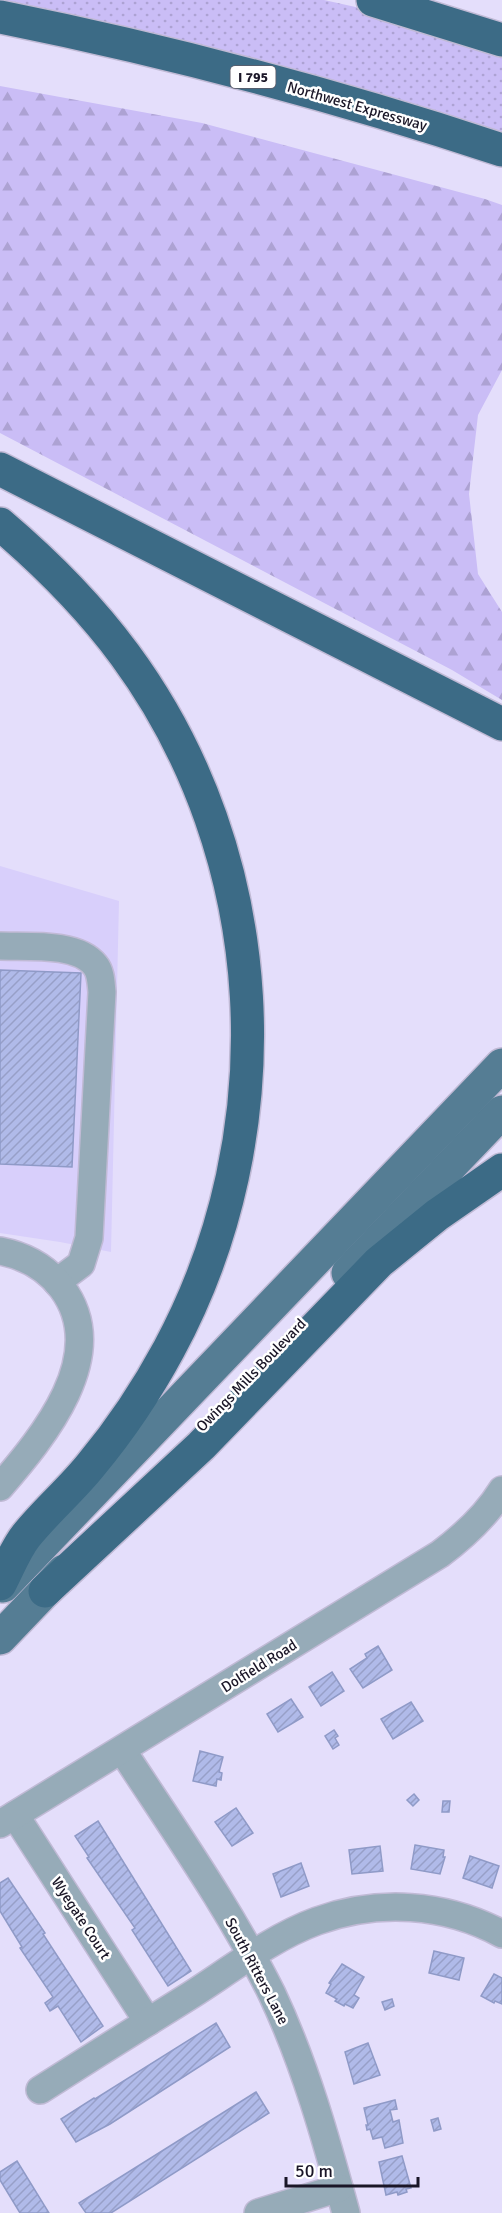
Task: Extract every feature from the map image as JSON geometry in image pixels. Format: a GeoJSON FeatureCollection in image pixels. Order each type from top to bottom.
{"type":"FeatureCollection","features":[{"type":"Feature","properties":{"kind":"highway"},"geometry":{"type":"LineString","coordinates":[[373,0],[502,40]]}},
{"type":"Feature","properties":{"kind":"highway","name":"Northwest Expressway"},"geometry":{"type":"LineString","coordinates":[[0,17],[201,63],[335,99],[502,150]]}},
{"type":"Feature","properties":{"kind":"highway"},"geometry":{"type":"LineString","coordinates":[[0,31],[41,38],[82,34]]}},
{"type":"Feature","properties":{"kind":"highway"},"geometry":{"type":"LineString","coordinates":[[0,469],[502,724]]}},
{"type":"Feature","properties":{"kind":"highway"},"geometry":{"type":"LineString","coordinates":[[0,524],[53,572],[104,627],[147,687],[183,751],[213,826],[235,902],[245,970],[249,1042],[244,1117],[230,1190],[206,1269],[189,1310],[167,1352],[117,1432],[90,1466],[24,1539],[0,1584]]}},
{"type":"Feature","properties":{"kind":"highway"},"geometry":{"type":"LineString","coordinates":[[45,1591],[201,1446],[379,1262],[437,1215],[502,1170]]}},
{"type":"Feature","properties":{"kind":"main road"},"geometry":{"type":"LineString","coordinates":[[0,1589],[502,1065]]}},
{"type":"Feature","properties":{"kind":"main road","name":"Owings Mills Boulevard"},"geometry":{"type":"LineString","coordinates":[[0,1638],[502,1112]]}},
{"type":"Feature","properties":{"kind":"main road"},"geometry":{"type":"LineString","coordinates":[[0,1616],[267,1334],[361,1212]]}},
{"type":"Feature","properties":{"kind":"street"},"geometry":{"type":"LineString","coordinates":[[0,946],[66,949],[83,955],[96,965],[101,978],[89,1238],[81,1264],[57,1282]]}},
{"type":"Feature","properties":{"kind":"street"},"geometry":{"type":"LineString","coordinates":[[0,1251],[27,1259],[44,1268],[57,1282],[72,1305],[80,1342],[74,1377],[66,1396],[44,1430],[0,1487]]}},
{"type":"Feature","properties":{"kind":"street","name":"Dolfield Road"},"geometry":{"type":"LineString","coordinates":[[8,1819],[440,1554],[477,1523],[502,1490]]}},
{"type":"Feature","properties":{"kind":"street","name":"South Ritters Lane"},"geometry":{"type":"LineString","coordinates":[[122,1750],[217,1897],[252,1956],[290,2034],[311,2091],[343,2200]]}},
{"type":"Feature","properties":{"kind":"street","name":"Wyegate Court"},"geometry":{"type":"LineString","coordinates":[[8,1819],[148,2022]]}},
{"type":"Feature","properties":{"kind":"street"},"geometry":{"type":"LineString","coordinates":[[40,2090],[252,1956],[315,1922],[384,1907],[410,1907],[468,1918],[502,1934]]}},
{"type":"Feature","properties":{"kind":"street"},"geometry":{"type":"LineString","coordinates":[[258,2213],[343,2200]]}},
{"type":"Feature","properties":{"kind":"shaded area"},"geometry":{"type":"Polygon","coordinates":[[[0,866],[119,901],[111,1252],[0,1233],[0,866]]]}},
{"type":"Feature","properties":{"kind":"green space"},"geometry":{"type":"Polygon","coordinates":[[[0,0],[324,0],[369,10],[502,54],[502,137],[0,7],[0,0]]]}},
{"type":"Feature","properties":{"kind":"green space"},"geometry":{"type":"Polygon","coordinates":[[[0,86],[202,123],[502,205],[502,370],[478,415],[469,494],[478,574],[502,612],[502,700],[452,670],[0,433],[0,86]]]}},
{"type":"Feature","properties":{"kind":"building"},"geometry":{"type":"Polygon","coordinates":[[[0,970],[81,973],[72,1167],[0,1164],[0,970]]]}},
{"type":"Feature","properties":{"kind":"building"},"geometry":{"type":"Polygon","coordinates":[[[378,1646],[392,1670],[363,1688],[350,1669],[367,1658],[365,1654],[378,1646]]]}},
{"type":"Feature","properties":{"kind":"building"},"geometry":{"type":"Polygon","coordinates":[[[332,1672],[344,1691],[321,1706],[309,1687],[332,1672]]]}},
{"type":"Feature","properties":{"kind":"building"},"geometry":{"type":"Polygon","coordinates":[[[291,1699],[303,1717],[278,1732],[267,1714],[291,1699]]]}},
{"type":"Feature","properties":{"kind":"building"},"geometry":{"type":"Polygon","coordinates":[[[411,1702],[423,1721],[393,1739],[381,1719],[411,1702]]]}},
{"type":"Feature","properties":{"kind":"building"},"geometry":{"type":"Polygon","coordinates":[[[334,1730],[338,1736],[335,1738],[339,1745],[333,1749],[325,1736],[334,1730]]]}},
{"type":"Feature","properties":{"kind":"building"},"geometry":{"type":"Polygon","coordinates":[[[200,1751],[223,1757],[219,1772],[222,1773],[221,1780],[217,1779],[216,1786],[193,1781],[200,1751]]]}},
{"type":"Feature","properties":{"kind":"building"},"geometry":{"type":"Polygon","coordinates":[[[414,1794],[419,1800],[413,1806],[407,1800],[414,1794]]]}},
{"type":"Feature","properties":{"kind":"building"},"geometry":{"type":"Polygon","coordinates":[[[443,1801],[450,1801],[449,1812],[442,1812],[443,1801]]]}},
{"type":"Feature","properties":{"kind":"building"},"geometry":{"type":"Polygon","coordinates":[[[236,1808],[253,1833],[232,1846],[215,1822],[236,1808]]]}},
{"type":"Feature","properties":{"kind":"building"},"geometry":{"type":"Polygon","coordinates":[[[98,1821],[191,1971],[168,1986],[132,1930],[135,1928],[87,1858],[89,1857],[75,1836],[98,1821]]]}},
{"type":"Feature","properties":{"kind":"building"},"geometry":{"type":"Polygon","coordinates":[[[415,1845],[444,1850],[443,1857],[445,1857],[440,1874],[411,1869],[415,1845]]]}},
{"type":"Feature","properties":{"kind":"building"},"geometry":{"type":"Polygon","coordinates":[[[380,1846],[383,1871],[352,1874],[349,1850],[380,1846]]]}},
{"type":"Feature","properties":{"kind":"building"},"geometry":{"type":"Polygon","coordinates":[[[470,1856],[499,1866],[492,1888],[463,1878],[470,1856]]]}},
{"type":"Feature","properties":{"kind":"building"},"geometry":{"type":"Polygon","coordinates":[[[301,1863],[309,1886],[281,1897],[273,1874],[301,1863]]]}},
{"type":"Feature","properties":{"kind":"building"},"geometry":{"type":"Polygon","coordinates":[[[8,1878],[103,2026],[81,2042],[58,2006],[50,2011],[45,2003],[53,1997],[20,1948],[22,1947],[0,1911],[0,1883],[8,1878]]]}},
{"type":"Feature","properties":{"kind":"building"},"geometry":{"type":"Polygon","coordinates":[[[434,1951],[464,1958],[459,1980],[429,1973],[434,1951]]]}},
{"type":"Feature","properties":{"kind":"building"},"geometry":{"type":"Polygon","coordinates":[[[342,1964],[364,1977],[354,1995],[359,1998],[353,2008],[335,2001],[337,1999],[326,1993],[331,1984],[329,1983],[342,1964]]]}},
{"type":"Feature","properties":{"kind":"building"},"geometry":{"type":"Polygon","coordinates":[[[494,1974],[502,1978],[502,2004],[495,2001],[494,2003],[481,1996],[494,1974]]]}},
{"type":"Feature","properties":{"kind":"building"},"geometry":{"type":"Polygon","coordinates":[[[392,1999],[394,2006],[385,2010],[382,2002],[392,1999]]]}},
{"type":"Feature","properties":{"kind":"building"},"geometry":{"type":"Polygon","coordinates":[[[216,2023],[230,2047],[110,2124],[76,2142],[61,2119],[216,2023]]]}},
{"type":"Feature","properties":{"kind":"building"},"geometry":{"type":"Polygon","coordinates":[[[368,2043],[380,2075],[354,2084],[345,2052],[368,2043]]]}},
{"type":"Feature","properties":{"kind":"building"},"geometry":{"type":"Polygon","coordinates":[[[256,2092],[269,2113],[111,2213],[86,2213],[79,2203],[256,2092]]]}},
{"type":"Feature","properties":{"kind":"building"},"geometry":{"type":"Polygon","coordinates":[[[395,2100],[397,2109],[390,2110],[393,2122],[399,2120],[403,2143],[385,2148],[382,2137],[373,2139],[370,2129],[367,2130],[364,2108],[395,2100]]]}},
{"type":"Feature","properties":{"kind":"building"},"geometry":{"type":"Polygon","coordinates":[[[438,2118],[441,2129],[434,2131],[431,2120],[438,2118]]]}},
{"type":"Feature","properties":{"kind":"building"},"geometry":{"type":"Polygon","coordinates":[[[402,2156],[411,2188],[398,2195],[397,2192],[386,2195],[379,2162],[402,2156]]]}},
{"type":"Feature","properties":{"kind":"building"},"geometry":{"type":"Polygon","coordinates":[[[17,2161],[49,2213],[20,2213],[0,2180],[0,2172],[17,2161]]]}}]}
